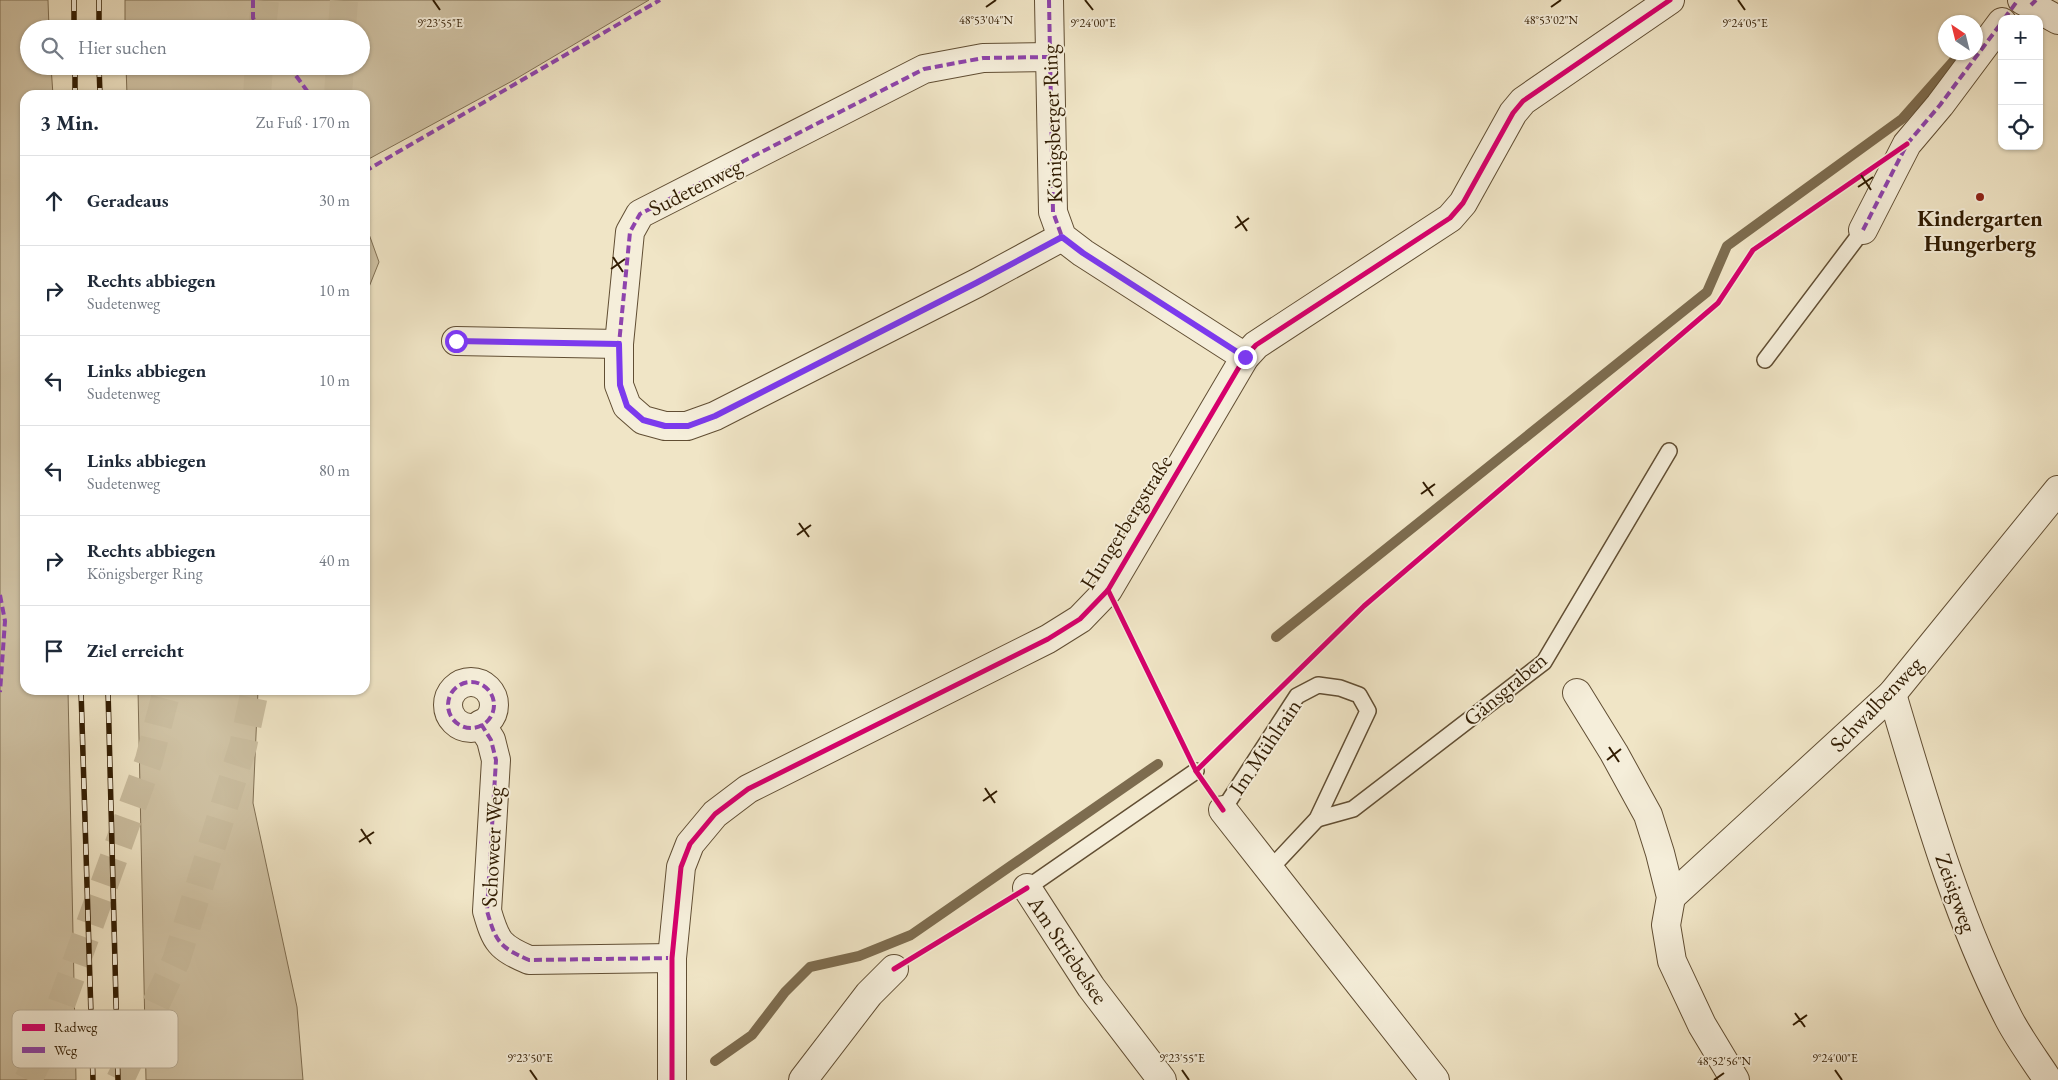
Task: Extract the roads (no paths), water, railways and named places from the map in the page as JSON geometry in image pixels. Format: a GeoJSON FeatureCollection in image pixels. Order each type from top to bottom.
{"type":"FeatureCollection","features":[{"type":"Feature","properties":{"kind":"street","name":"Königsberger Ring"},"geometry":{"type":"LineString","coordinates":[[1049,0],[1053,212],[1062,237],[1083,253],[1245,357]]}},
{"type":"Feature","properties":{"kind":"street","name":"Hungerbergstraße"},"geometry":{"type":"LineString","coordinates":[[672,1080],[672,958],[681,867],[690,844],[715,814],[748,789],[1048,639],[1080,619],[1108,590],[1245,357],[1256,345],[1273,332],[1450,218],[1463,203],[1513,113],[1523,100],[1670,0]]}},
{"type":"Feature","properties":{"kind":"street"},"geometry":{"type":"LineString","coordinates":[[2007,15],[2020,0],[2058,20]]}},
{"type":"Feature","properties":{"kind":"street"},"geometry":{"type":"LineString","coordinates":[[1863,230],[1907,144],[1940,105],[1998,27]]}},
{"type":"Feature","properties":{"kind":"street","name":"Sudetenweg"},"geometry":{"type":"LineString","coordinates":[[1050,58],[983,58],[924,69],[640,214],[630,232],[619,344],[620,385],[627,406],[643,420],[665,426],[688,426],[741,403],[1062,237]]}},
{"type":"Feature","properties":{"kind":"street"},"geometry":{"type":"LineString","coordinates":[[456,341],[619,344]]}},
{"type":"Feature","properties":{"kind":"street","name":"Schwalbenweg"},"geometry":{"type":"LineString","coordinates":[[1671,897],[1892,694],[2058,490]]}},
{"type":"Feature","properties":{"kind":"street"},"geometry":{"type":"LineString","coordinates":[[1577,694],[1614,753],[1648,815],[1671,897],[1666,925],[1672,961],[1702,1025],[1735,1080]]}},
{"type":"Feature","properties":{"kind":"street","name":"Zeisigweg"},"geometry":{"type":"LineString","coordinates":[[1892,694],[1934,833],[1968,927],[2010,1020],[2048,1080]]}},
{"type":"Feature","properties":{"kind":"street","name":"Schoweer Weg"},"geometry":{"type":"LineString","coordinates":[[481,724],[490,740],[496,760],[487,911],[494,935],[509,952],[529,960],[672,958]]}},
{"type":"Feature","properties":{"kind":"street","name":"Im Mühlrain"},"geometry":{"type":"LineString","coordinates":[[1223,810],[1271,868],[1435,1080]]}},
{"type":"Feature","properties":{"kind":"street","name":"Am Striebelsee"},"geometry":{"type":"LineString","coordinates":[[1027,888],[1091,987],[1162,1080]]}},
{"type":"Feature","properties":{"kind":"street"},"geometry":{"type":"LineString","coordinates":[[803,1080],[869,994],[894,969]]}},
{"type":"Feature","properties":{"kind":"lane"},"geometry":{"type":"LineString","coordinates":[[1765,360],[1863,230]]}},
{"type":"Feature","properties":{"kind":"lane","name":"Gänsgraben"},"geometry":{"type":"LineString","coordinates":[[1317,818],[1353,810],[1544,662],[1669,452]]}},
{"type":"Feature","properties":{"kind":"lane","name":"Im Mühlrain"},"geometry":{"type":"LineString","coordinates":[[1223,810],[1296,696],[1318,685],[1340,688],[1358,695],[1368,711],[1317,818],[1271,868]]}},
{"type":"Feature","properties":{"kind":"lane","name":"Am Striebelsee"},"geometry":{"type":"LineString","coordinates":[[1027,888],[1196,771]]}},
{"type":"Feature","properties":{"kind":"waterway"},"geometry":{"type":"LineString","coordinates":[[1276,637],[1707,292],[1727,246],[1902,119],[1954,60]]}},
{"type":"Feature","properties":{"kind":"waterway"},"geometry":{"type":"LineString","coordinates":[[715,1061],[752,1035],[785,992],[810,967],[859,956],[911,935],[1158,764]]}},
{"type":"Feature","properties":{"kind":"tunnel"},"geometry":{"type":"LineString","coordinates":[[263,20],[265,0]]}},
{"type":"Feature","properties":{"kind":"tunnel"},"geometry":{"type":"LineString","coordinates":[[343,20],[344,0]]}},
{"type":"Feature","properties":{"kind":"tunnel"},"geometry":{"type":"LineString","coordinates":[[257,90],[258,75]]}},
{"type":"Feature","properties":{"kind":"tunnel"},"geometry":{"type":"LineString","coordinates":[[338,90],[339,75]]}},
{"type":"Feature","properties":{"kind":"tunnel"},"geometry":{"type":"LineString","coordinates":[[59,1010],[149,760],[166,695]]}},
{"type":"Feature","properties":{"kind":"tunnel"},"geometry":{"type":"LineString","coordinates":[[153,1010],[176,961],[243,746],[254,695]]}},
{"type":"Feature","properties":{"kind":"tunnel"},"geometry":{"type":"LineString","coordinates":[[28,1080],[34,1068]]}},
{"type":"Feature","properties":{"kind":"tunnel"},"geometry":{"type":"LineString","coordinates":[[120,1080],[126,1068]]}},
{"type":"Feature","properties":{"kind":"railway"},"geometry":{"type":"LineString","coordinates":[[74,0],[74,20]]}},
{"type":"Feature","properties":{"kind":"railway"},"geometry":{"type":"LineString","coordinates":[[99,0],[99,20]]}},
{"type":"Feature","properties":{"kind":"railway"},"geometry":{"type":"LineString","coordinates":[[75,75],[75,90]]}},
{"type":"Feature","properties":{"kind":"railway"},"geometry":{"type":"LineString","coordinates":[[99,75],[100,90]]}},
{"type":"Feature","properties":{"kind":"railway"},"geometry":{"type":"LineString","coordinates":[[81,695],[91,1010]]}},
{"type":"Feature","properties":{"kind":"railway"},"geometry":{"type":"LineString","coordinates":[[108,695],[116,1010]]}},
{"type":"Feature","properties":{"kind":"railway"},"geometry":{"type":"LineString","coordinates":[[93,1068],[93,1080]]}},
{"type":"Feature","properties":{"kind":"railway"},"geometry":{"type":"LineString","coordinates":[[118,1068],[118,1080]]}},
{"type":"Feature","properties":{"kind":"place","name":"Kindergarten Hungerberg"},"geometry":{"type":"Point","coordinates":[1980,197]}}]}
